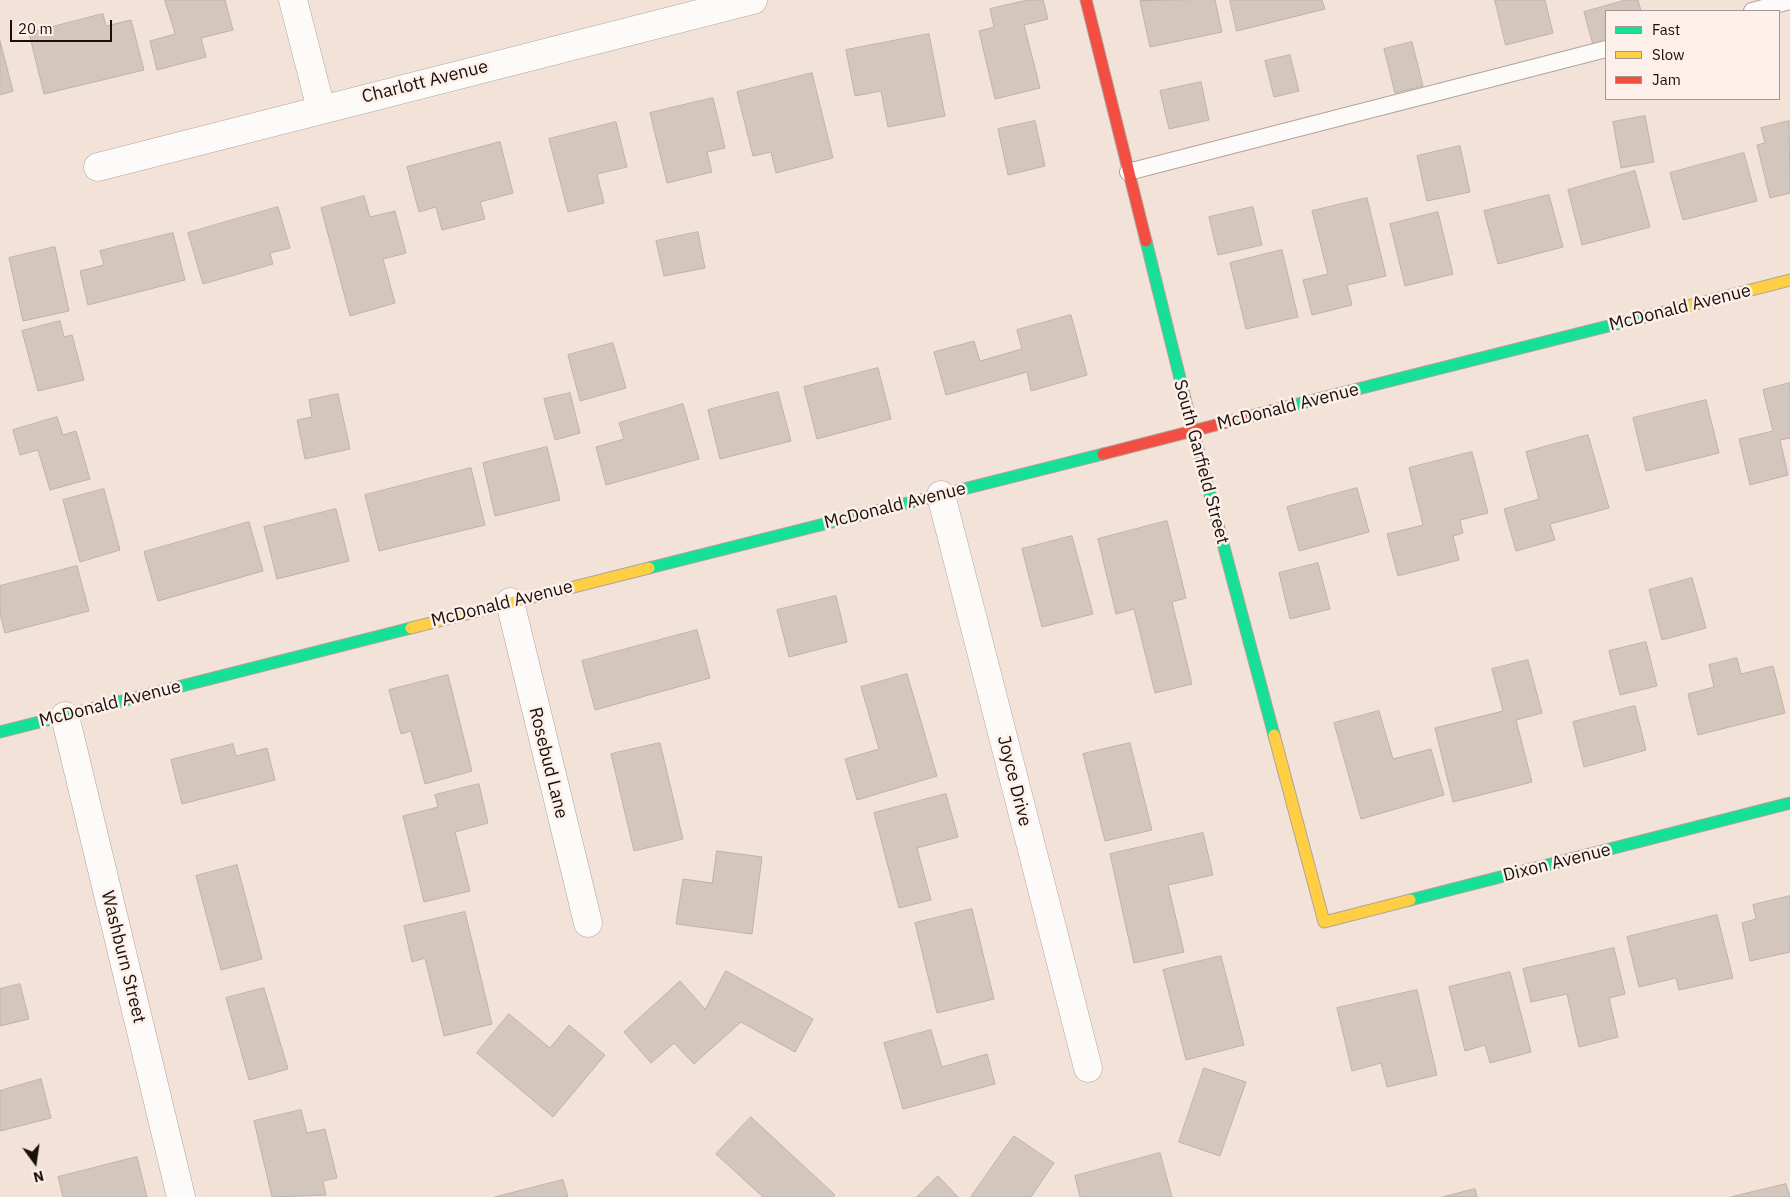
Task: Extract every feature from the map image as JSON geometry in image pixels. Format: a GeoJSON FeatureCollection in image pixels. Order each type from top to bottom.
{"type":"FeatureCollection","features":[{"type":"Feature","properties":{"kind":"street"},"geometry":{"type":"LineString","coordinates":[[293,0],[320,109]]}},
{"type":"Feature","properties":{"kind":"street","name":"Charlott Avenue"},"geometry":{"type":"LineString","coordinates":[[98,166],[754,0]]}},
{"type":"Feature","properties":{"kind":"street","name":"South Garfield Street"},"geometry":{"type":"LineString","coordinates":[[1086,0],[1192,431],[1324,922]]}},
{"type":"Feature","properties":{"kind":"street","name":"McDonald Avenue"},"geometry":{"type":"LineString","coordinates":[[0,732],[1790,280]]}},
{"type":"Feature","properties":{"kind":"street","name":"Joyce Drive"},"geometry":{"type":"LineString","coordinates":[[941,495],[1088,1068]]}},
{"type":"Feature","properties":{"kind":"street","name":"Rosebud Lane"},"geometry":{"type":"LineString","coordinates":[[510,602],[588,923]]}},
{"type":"Feature","properties":{"kind":"street","name":"Washburn Street"},"geometry":{"type":"LineString","coordinates":[[64,716],[181,1197]]}},
{"type":"Feature","properties":{"kind":"street","name":"Dixon Avenue"},"geometry":{"type":"LineString","coordinates":[[1324,922],[1790,803]]}},
{"type":"Feature","properties":{"kind":"lane"},"geometry":{"type":"LineString","coordinates":[[1756,10],[1790,2]]}},
{"type":"Feature","properties":{"kind":"lane"},"geometry":{"type":"LineString","coordinates":[[1128,172],[1605,49]]}},
{"type":"Feature","properties":{"kind":"building"},"geometry":{"type":"Polygon","coordinates":[[[165,0],[225,0],[233,30],[201,38],[206,57],[157,70],[150,41],[175,34],[165,0]]]}},
{"type":"Feature","properties":{"kind":"building"},"geometry":{"type":"Polygon","coordinates":[[[1028,0],[1043,0],[1048,19],[1024,25],[1040,88],[995,99],[979,31],[994,27],[990,9],[1028,0]]]}},
{"type":"Feature","properties":{"kind":"building"},"geometry":{"type":"Polygon","coordinates":[[[1215,0],[1222,32],[1150,47],[1140,1],[1215,0]]]}},
{"type":"Feature","properties":{"kind":"building"},"geometry":{"type":"Polygon","coordinates":[[[1230,0],[1322,0],[1325,9],[1237,31],[1230,0]]]}},
{"type":"Feature","properties":{"kind":"building"},"geometry":{"type":"Polygon","coordinates":[[[1495,0],[1545,0],[1553,33],[1506,45],[1495,0]]]}},
{"type":"Feature","properties":{"kind":"building"},"geometry":{"type":"Polygon","coordinates":[[[1626,0],[1638,0],[1641,10],[1605,10],[1605,41],[1593,45],[1584,12],[1626,0]]]}},
{"type":"Feature","properties":{"kind":"building"},"geometry":{"type":"Polygon","coordinates":[[[103,14],[106,26],[131,20],[144,70],[44,94],[29,33],[103,14]]]}},
{"type":"Feature","properties":{"kind":"building"},"geometry":{"type":"Polygon","coordinates":[[[929,34],[945,116],[888,127],[881,91],[855,96],[846,50],[929,34]]]}},
{"type":"Feature","properties":{"kind":"building"},"geometry":{"type":"Polygon","coordinates":[[[0,41],[13,91],[0,95],[0,41]]]}},
{"type":"Feature","properties":{"kind":"building"},"geometry":{"type":"Polygon","coordinates":[[[1412,42],[1423,86],[1395,93],[1384,49],[1412,42]]]}},
{"type":"Feature","properties":{"kind":"building"},"geometry":{"type":"Polygon","coordinates":[[[1290,55],[1299,91],[1274,97],[1265,61],[1290,55]]]}},
{"type":"Feature","properties":{"kind":"building"},"geometry":{"type":"Polygon","coordinates":[[[812,73],[833,158],[776,173],[771,152],[753,156],[737,92],[812,73]]]}},
{"type":"Feature","properties":{"kind":"building"},"geometry":{"type":"Polygon","coordinates":[[[1201,82],[1209,120],[1169,129],[1160,91],[1201,82]]]}},
{"type":"Feature","properties":{"kind":"building"},"geometry":{"type":"Polygon","coordinates":[[[713,98],[725,148],[707,152],[712,172],[667,183],[650,113],[713,98]]]}},
{"type":"Feature","properties":{"kind":"building"},"geometry":{"type":"Polygon","coordinates":[[[1645,116],[1654,162],[1621,168],[1613,122],[1645,116]]]}},
{"type":"Feature","properties":{"kind":"building"},"geometry":{"type":"Polygon","coordinates":[[[1035,121],[1045,166],[1008,175],[998,129],[1035,121]]]}},
{"type":"Feature","properties":{"kind":"building"},"geometry":{"type":"Polygon","coordinates":[[[1789,121],[1790,193],[1770,198],[1757,145],[1765,143],[1761,128],[1789,121]]]}},
{"type":"Feature","properties":{"kind":"building"},"geometry":{"type":"Polygon","coordinates":[[[616,122],[627,167],[597,174],[604,203],[568,212],[549,139],[616,122]]]}},
{"type":"Feature","properties":{"kind":"building"},"geometry":{"type":"Polygon","coordinates":[[[500,142],[513,193],[480,202],[485,219],[442,230],[436,207],[419,212],[407,167],[500,142]]]}},
{"type":"Feature","properties":{"kind":"building"},"geometry":{"type":"Polygon","coordinates":[[[1460,146],[1470,192],[1427,201],[1417,156],[1460,146]]]}},
{"type":"Feature","properties":{"kind":"building"},"geometry":{"type":"Polygon","coordinates":[[[1744,153],[1757,201],[1683,220],[1670,173],[1744,153]]]}},
{"type":"Feature","properties":{"kind":"building"},"geometry":{"type":"Polygon","coordinates":[[[1635,171],[1650,227],[1582,245],[1568,190],[1635,171]]]}},
{"type":"Feature","properties":{"kind":"building"},"geometry":{"type":"Polygon","coordinates":[[[1549,195],[1563,247],[1498,264],[1484,211],[1549,195]]]}},
{"type":"Feature","properties":{"kind":"building"},"geometry":{"type":"Polygon","coordinates":[[[364,196],[370,217],[395,211],[406,253],[383,259],[395,303],[350,316],[321,208],[364,196]]]}},
{"type":"Feature","properties":{"kind":"building"},"geometry":{"type":"Polygon","coordinates":[[[1367,198],[1386,276],[1347,285],[1352,305],[1312,315],[1303,280],[1328,274],[1312,211],[1367,198]]]}},
{"type":"Feature","properties":{"kind":"building"},"geometry":{"type":"Polygon","coordinates":[[[278,207],[290,248],[270,253],[273,264],[203,284],[188,233],[278,207]]]}},
{"type":"Feature","properties":{"kind":"building"},"geometry":{"type":"Polygon","coordinates":[[[1253,207],[1262,245],[1218,255],[1209,217],[1253,207]]]}},
{"type":"Feature","properties":{"kind":"building"},"geometry":{"type":"Polygon","coordinates":[[[1438,212],[1453,274],[1405,286],[1390,224],[1438,212]]]}},
{"type":"Feature","properties":{"kind":"building"},"geometry":{"type":"Polygon","coordinates":[[[698,232],[705,268],[664,276],[656,241],[698,232]]]}},
{"type":"Feature","properties":{"kind":"building"},"geometry":{"type":"Polygon","coordinates":[[[173,233],[185,280],[88,305],[80,271],[104,265],[100,251],[173,233]]]}},
{"type":"Feature","properties":{"kind":"building"},"geometry":{"type":"Polygon","coordinates":[[[55,247],[69,311],[23,321],[9,258],[55,247]]]}},
{"type":"Feature","properties":{"kind":"building"},"geometry":{"type":"Polygon","coordinates":[[[1282,250],[1298,317],[1246,329],[1230,263],[1282,250]]]}},
{"type":"Feature","properties":{"kind":"building"},"geometry":{"type":"Polygon","coordinates":[[[1071,315],[1087,375],[1031,391],[1027,372],[946,395],[934,352],[974,341],[980,361],[1022,349],[1017,330],[1071,315]]]}},
{"type":"Feature","properties":{"kind":"building"},"geometry":{"type":"Polygon","coordinates":[[[60,321],[64,337],[72,335],[84,380],[38,391],[22,331],[60,321]]]}},
{"type":"Feature","properties":{"kind":"building"},"geometry":{"type":"Polygon","coordinates":[[[613,343],[626,388],[580,401],[568,355],[613,343]]]}},
{"type":"Feature","properties":{"kind":"building"},"geometry":{"type":"Polygon","coordinates":[[[878,368],[891,419],[817,439],[804,387],[878,368]]]}},
{"type":"Feature","properties":{"kind":"building"},"geometry":{"type":"Polygon","coordinates":[[[1790,383],[1790,438],[1780,440],[1788,475],[1750,485],[1739,439],[1773,431],[1763,390],[1790,383]]]}},
{"type":"Feature","properties":{"kind":"building"},"geometry":{"type":"Polygon","coordinates":[[[778,392],[791,441],[720,459],[708,410],[778,392]]]}},
{"type":"Feature","properties":{"kind":"building"},"geometry":{"type":"Polygon","coordinates":[[[570,393],[580,433],[555,440],[544,399],[570,393]]]}},
{"type":"Feature","properties":{"kind":"building"},"geometry":{"type":"Polygon","coordinates":[[[338,394],[350,449],[305,459],[297,420],[312,417],[309,400],[338,394]]]}},
{"type":"Feature","properties":{"kind":"building"},"geometry":{"type":"Polygon","coordinates":[[[1706,400],[1719,453],[1646,471],[1633,418],[1706,400]]]}},
{"type":"Feature","properties":{"kind":"building"},"geometry":{"type":"Polygon","coordinates":[[[683,404],[699,459],[606,485],[596,447],[624,439],[619,423],[683,404]]]}},
{"type":"Feature","properties":{"kind":"building"},"geometry":{"type":"Polygon","coordinates":[[[57,417],[63,435],[76,431],[90,479],[50,490],[38,450],[20,455],[13,430],[57,417]]]}},
{"type":"Feature","properties":{"kind":"building"},"geometry":{"type":"Polygon","coordinates":[[[1588,435],[1609,508],[1550,524],[1555,540],[1516,551],[1504,509],[1539,499],[1526,452],[1588,435]]]}},
{"type":"Feature","properties":{"kind":"building"},"geometry":{"type":"Polygon","coordinates":[[[547,447],[560,500],[495,516],[483,463],[547,447]]]}},
{"type":"Feature","properties":{"kind":"building"},"geometry":{"type":"Polygon","coordinates":[[[1472,452],[1488,513],[1460,520],[1463,533],[1453,536],[1459,560],[1398,576],[1387,534],[1423,525],[1409,468],[1472,452]]]}},
{"type":"Feature","properties":{"kind":"building"},"geometry":{"type":"Polygon","coordinates":[[[471,468],[485,525],[379,551],[365,495],[471,468]]]}},
{"type":"Feature","properties":{"kind":"building"},"geometry":{"type":"Polygon","coordinates":[[[1357,488],[1369,532],[1299,551],[1287,507],[1357,488]]]}},
{"type":"Feature","properties":{"kind":"building"},"geometry":{"type":"Polygon","coordinates":[[[104,489],[120,550],[80,562],[63,500],[104,489]]]}},
{"type":"Feature","properties":{"kind":"building"},"geometry":{"type":"Polygon","coordinates":[[[336,509],[349,561],[277,579],[264,527],[336,509]]]}},
{"type":"Feature","properties":{"kind":"building"},"geometry":{"type":"Polygon","coordinates":[[[1167,521],[1186,598],[1172,602],[1192,684],[1155,693],[1134,609],[1116,614],[1098,539],[1167,521]]]}},
{"type":"Feature","properties":{"kind":"building"},"geometry":{"type":"Polygon","coordinates":[[[249,522],[263,571],[158,601],[144,552],[249,522]]]}},
{"type":"Feature","properties":{"kind":"building"},"geometry":{"type":"Polygon","coordinates":[[[1072,536],[1093,614],[1042,627],[1022,549],[1072,536]]]}},
{"type":"Feature","properties":{"kind":"building"},"geometry":{"type":"Polygon","coordinates":[[[1318,563],[1330,609],[1290,619],[1279,573],[1318,563]]]}},
{"type":"Feature","properties":{"kind":"building"},"geometry":{"type":"Polygon","coordinates":[[[77,566],[89,611],[5,633],[0,614],[0,586],[77,566]]]}},
{"type":"Feature","properties":{"kind":"building"},"geometry":{"type":"Polygon","coordinates":[[[1692,578],[1706,628],[1662,640],[1649,590],[1692,578]]]}},
{"type":"Feature","properties":{"kind":"building"},"geometry":{"type":"Polygon","coordinates":[[[836,596],[847,642],[789,657],[777,610],[836,596]]]}},
{"type":"Feature","properties":{"kind":"building"},"geometry":{"type":"Polygon","coordinates":[[[697,630],[710,678],[595,710],[582,661],[697,630]]]}},
{"type":"Feature","properties":{"kind":"building"},"geometry":{"type":"Polygon","coordinates":[[[1646,642],[1657,686],[1620,695],[1609,651],[1646,642]]]}},
{"type":"Feature","properties":{"kind":"building"},"geometry":{"type":"Polygon","coordinates":[[[1737,658],[1741,674],[1773,666],[1785,713],[1698,735],[1688,694],[1714,687],[1709,665],[1737,658]]]}},
{"type":"Feature","properties":{"kind":"building"},"geometry":{"type":"Polygon","coordinates":[[[1528,660],[1542,713],[1516,720],[1532,782],[1453,802],[1435,728],[1503,711],[1492,669],[1528,660]]]}},
{"type":"Feature","properties":{"kind":"building"},"geometry":{"type":"Polygon","coordinates":[[[907,674],[937,776],[857,800],[845,759],[879,749],[861,687],[907,674]]]}},
{"type":"Feature","properties":{"kind":"building"},"geometry":{"type":"Polygon","coordinates":[[[448,675],[472,771],[425,784],[411,731],[401,734],[389,690],[448,675]]]}},
{"type":"Feature","properties":{"kind":"building"},"geometry":{"type":"Polygon","coordinates":[[[1635,706],[1646,750],[1584,767],[1573,722],[1635,706]]]}},
{"type":"Feature","properties":{"kind":"building"},"geometry":{"type":"Polygon","coordinates":[[[1379,711],[1393,759],[1431,749],[1444,795],[1361,819],[1334,723],[1379,711]]]}},
{"type":"Feature","properties":{"kind":"building"},"geometry":{"type":"Polygon","coordinates":[[[660,743],[683,839],[634,851],[611,754],[660,743]]]}},
{"type":"Feature","properties":{"kind":"building"},"geometry":{"type":"Polygon","coordinates":[[[1130,743],[1152,830],[1105,841],[1083,754],[1130,743]]]}},
{"type":"Feature","properties":{"kind":"building"},"geometry":{"type":"Polygon","coordinates":[[[233,744],[236,756],[267,748],[275,780],[182,804],[171,760],[233,744]]]}},
{"type":"Feature","properties":{"kind":"building"},"geometry":{"type":"Polygon","coordinates":[[[479,784],[488,823],[455,832],[470,891],[424,902],[403,816],[438,807],[435,795],[479,784]]]}},
{"type":"Feature","properties":{"kind":"building"},"geometry":{"type":"Polygon","coordinates":[[[946,794],[958,837],[917,848],[931,900],[899,908],[874,813],[946,794]]]}},
{"type":"Feature","properties":{"kind":"building"},"geometry":{"type":"Polygon","coordinates":[[[1203,833],[1213,875],[1168,885],[1184,952],[1134,963],[1110,854],[1203,833]]]}},
{"type":"Feature","properties":{"kind":"building"},"geometry":{"type":"Polygon","coordinates":[[[717,851],[762,857],[752,934],[676,924],[683,879],[712,883],[717,851]]]}},
{"type":"Feature","properties":{"kind":"building"},"geometry":{"type":"Polygon","coordinates":[[[237,865],[262,959],[221,970],[196,876],[237,865]]]}},
{"type":"Feature","properties":{"kind":"building"},"geometry":{"type":"Polygon","coordinates":[[[1790,896],[1790,952],[1750,961],[1742,923],[1756,919],[1753,905],[1790,896]]]}},
{"type":"Feature","properties":{"kind":"building"},"geometry":{"type":"Polygon","coordinates":[[[972,909],[994,999],[937,1013],[915,923],[972,909]]]}},
{"type":"Feature","properties":{"kind":"building"},"geometry":{"type":"Polygon","coordinates":[[[465,912],[492,1024],[444,1036],[425,958],[412,962],[404,926],[465,912]]]}},
{"type":"Feature","properties":{"kind":"building"},"geometry":{"type":"Polygon","coordinates":[[[1717,915],[1733,978],[1679,990],[1676,978],[1639,987],[1627,937],[1717,915]]]}},
{"type":"Feature","properties":{"kind":"building"},"geometry":{"type":"Polygon","coordinates":[[[1614,948],[1625,994],[1609,998],[1618,1037],[1579,1047],[1567,994],[1531,1002],[1523,969],[1614,948]]]}},
{"type":"Feature","properties":{"kind":"building"},"geometry":{"type":"Polygon","coordinates":[[[1221,956],[1244,1045],[1186,1060],[1163,970],[1221,956]]]}},
{"type":"Feature","properties":{"kind":"building"},"geometry":{"type":"Polygon","coordinates":[[[726,971],[813,1019],[795,1052],[741,1022],[694,1064],[674,1043],[651,1063],[624,1032],[680,981],[705,1009],[726,971]]]}},
{"type":"Feature","properties":{"kind":"building"},"geometry":{"type":"Polygon","coordinates":[[[1510,972],[1531,1052],[1490,1063],[1485,1045],[1465,1051],[1449,987],[1510,972]]]}},
{"type":"Feature","properties":{"kind":"building"},"geometry":{"type":"Polygon","coordinates":[[[20,984],[29,1019],[0,1026],[0,989],[20,984]]]}},
{"type":"Feature","properties":{"kind":"building"},"geometry":{"type":"Polygon","coordinates":[[[264,988],[288,1069],[249,1080],[226,998],[264,988]]]}},
{"type":"Feature","properties":{"kind":"building"},"geometry":{"type":"Polygon","coordinates":[[[1417,990],[1437,1075],[1387,1087],[1381,1063],[1352,1071],[1337,1008],[1417,990]]]}},
{"type":"Feature","properties":{"kind":"building"},"geometry":{"type":"Polygon","coordinates":[[[509,1014],[550,1048],[569,1025],[605,1055],[553,1117],[477,1053],[509,1014]]]}},
{"type":"Feature","properties":{"kind":"building"},"geometry":{"type":"Polygon","coordinates":[[[931,1030],[942,1067],[987,1054],[995,1084],[903,1109],[884,1043],[931,1030]]]}},
{"type":"Feature","properties":{"kind":"building"},"geometry":{"type":"Polygon","coordinates":[[[1204,1068],[1246,1082],[1220,1156],[1179,1142],[1204,1068]]]}},
{"type":"Feature","properties":{"kind":"building"},"geometry":{"type":"Polygon","coordinates":[[[41,1079],[51,1118],[0,1131],[0,1091],[41,1079]]]}},
{"type":"Feature","properties":{"kind":"building"},"geometry":{"type":"Polygon","coordinates":[[[301,1110],[307,1133],[325,1129],[337,1178],[323,1181],[326,1195],[272,1197],[254,1121],[301,1110]]]}},
{"type":"Feature","properties":{"kind":"building"},"geometry":{"type":"Polygon","coordinates":[[[751,1117],[835,1195],[833,1197],[763,1197],[716,1154],[751,1117]]]}},
{"type":"Feature","properties":{"kind":"building"},"geometry":{"type":"Polygon","coordinates":[[[1014,1136],[1054,1163],[1031,1197],[971,1197],[1014,1136]]]}},
{"type":"Feature","properties":{"kind":"building"},"geometry":{"type":"Polygon","coordinates":[[[1160,1153],[1172,1197],[1080,1197],[1075,1176],[1160,1153]]]}},
{"type":"Feature","properties":{"kind":"building"},"geometry":{"type":"Polygon","coordinates":[[[137,1157],[147,1197],[63,1197],[58,1177],[137,1157]]]}},
{"type":"Feature","properties":{"kind":"building"},"geometry":{"type":"Polygon","coordinates":[[[938,1176],[958,1197],[917,1197],[938,1176]]]}},
{"type":"Feature","properties":{"kind":"building"},"geometry":{"type":"Polygon","coordinates":[[[563,1180],[568,1197],[495,1197],[563,1180]]]}},
{"type":"Feature","properties":{"kind":"building"},"geometry":{"type":"Polygon","coordinates":[[[1786,1184],[1790,1197],[1731,1197],[1786,1184]]]}},
{"type":"Feature","properties":{"kind":"building"},"geometry":{"type":"Polygon","coordinates":[[[1475,1189],[1477,1197],[1443,1197],[1475,1189]]]}},
{"type":"Feature","properties":{"kind":"traffic: fast"},"geometry":{"type":"LineString","coordinates":[[1146,241],[1193,431],[1274,735]]}},
{"type":"Feature","properties":{"kind":"traffic: fast"},"geometry":{"type":"LineString","coordinates":[[1282,408],[1688,306]]}},
{"type":"Feature","properties":{"kind":"traffic: fast"},"geometry":{"type":"LineString","coordinates":[[649,568],[1103,454]]}},
{"type":"Feature","properties":{"kind":"traffic: fast"},"geometry":{"type":"LineString","coordinates":[[0,732],[411,628]]}},
{"type":"Feature","properties":{"kind":"traffic: fast"},"geometry":{"type":"LineString","coordinates":[[1410,900],[1790,803]]}},
{"type":"Feature","properties":{"kind":"traffic: slow"},"geometry":{"type":"LineString","coordinates":[[1688,306],[1790,280]]}},
{"type":"Feature","properties":{"kind":"traffic: slow"},"geometry":{"type":"LineString","coordinates":[[411,628],[649,568]]}},
{"type":"Feature","properties":{"kind":"traffic: slow"},"geometry":{"type":"LineString","coordinates":[[1274,735],[1324,922],[1410,900]]}},
{"type":"Feature","properties":{"kind":"traffic: jam"},"geometry":{"type":"LineString","coordinates":[[1086,0],[1146,241]]}},
{"type":"Feature","properties":{"kind":"traffic: jam"},"geometry":{"type":"LineString","coordinates":[[1103,454],[1282,408]]}}]}
